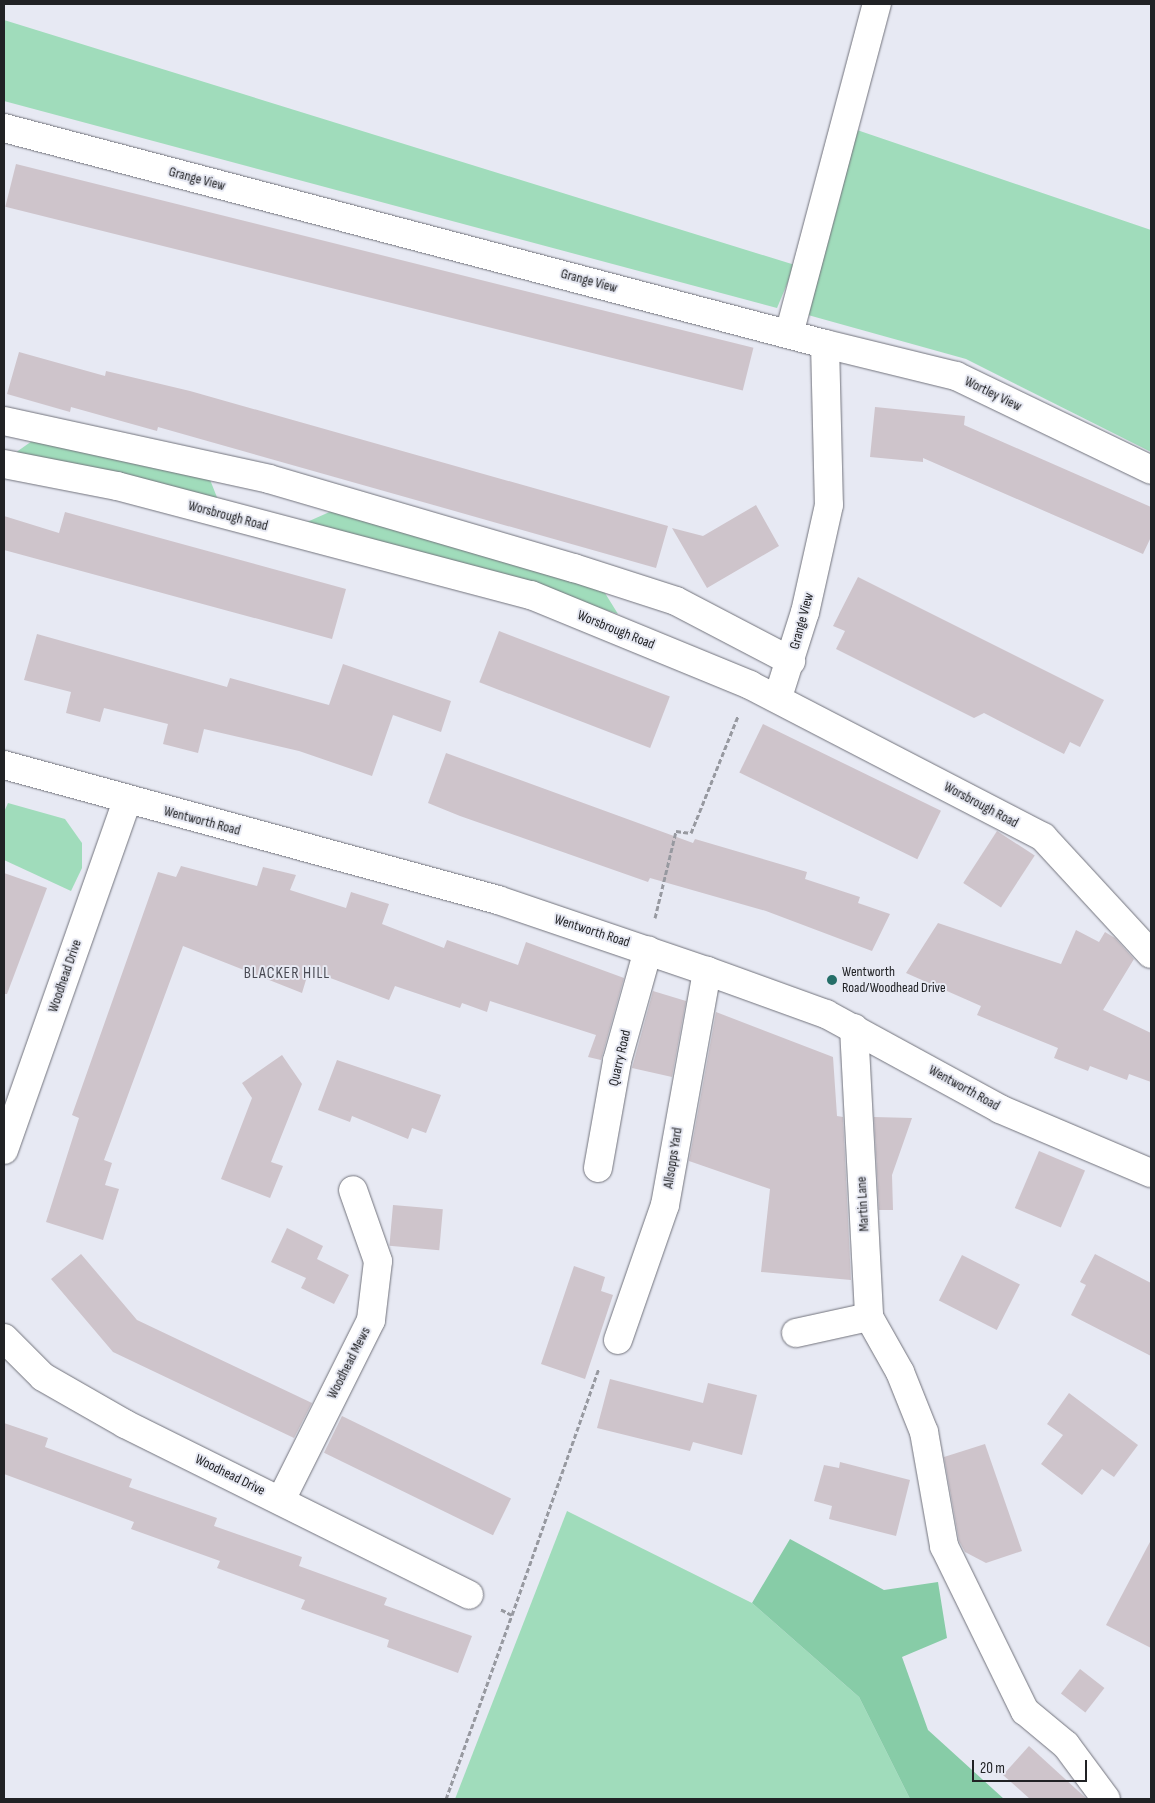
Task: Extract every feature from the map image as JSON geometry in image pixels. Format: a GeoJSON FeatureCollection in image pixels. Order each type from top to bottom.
{"type":"FeatureCollection","features":[{"type":"Feature","properties":{"kind":"street"},"geometry":{"type":"LineString","coordinates":[[790,334],[877,4]]}},
{"type":"Feature","properties":{"kind":"street","name":"Grange View"},"geometry":{"type":"LineString","coordinates":[[4,128],[825,344],[829,505],[791,661],[778,697]]}},
{"type":"Feature","properties":{"kind":"street","name":"Wortley View"},"geometry":{"type":"LineString","coordinates":[[825,344],[956,376],[1151,470]]}},
{"type":"Feature","properties":{"kind":"street"},"geometry":{"type":"LineString","coordinates":[[4,421],[269,479],[574,568],[676,601],[791,661]]}},
{"type":"Feature","properties":{"kind":"street","name":"Worsbrough Road"},"geometry":{"type":"LineString","coordinates":[[4,464],[117,486],[532,595],[750,685],[778,697],[1043,838],[1151,954]]}},
{"type":"Feature","properties":{"kind":"street","name":"Wentworth Road"},"geometry":{"type":"LineString","coordinates":[[4,766],[126,801],[498,900],[648,950],[854,1028],[1000,1109],[1151,1173]]}},
{"type":"Feature","properties":{"kind":"street","name":"Woodhead Drive"},"geometry":{"type":"LineString","coordinates":[[4,1150],[126,801]]}},
{"type":"Feature","properties":{"kind":"street","name":"Quarry Road"},"geometry":{"type":"LineString","coordinates":[[598,1168],[617,1061],[648,950]]}},
{"type":"Feature","properties":{"kind":"street","name":"Allsopps Yard"},"geometry":{"type":"LineString","coordinates":[[618,1340],[666,1205],[707,971]]}},
{"type":"Feature","properties":{"kind":"street","name":"Martin Lane"},"geometry":{"type":"LineString","coordinates":[[854,1028],[869,1317],[900,1372],[924,1432],[944,1546],[961,1588],[1025,1711],[1066,1745],[1106,1799]]}},
{"type":"Feature","properties":{"kind":"street","name":"Woodhead Mews"},"geometry":{"type":"LineString","coordinates":[[281,1500],[371,1320],[378,1261],[353,1190]]}},
{"type":"Feature","properties":{"kind":"street"},"geometry":{"type":"LineString","coordinates":[[796,1333],[869,1317]]}},
{"type":"Feature","properties":{"kind":"street","name":"Woodhead Drive"},"geometry":{"type":"LineString","coordinates":[[4,1338],[44,1377],[124,1424],[281,1500],[468,1595]]}},
{"type":"Feature","properties":{"kind":"path"},"geometry":{"type":"LineString","coordinates":[[648,950],[676,831],[691,833],[750,685]]}},
{"type":"Feature","properties":{"kind":"path"},"geometry":{"type":"LineString","coordinates":[[446,1799],[580,1421]]}},
{"type":"Feature","properties":{"kind":"path"},"geometry":{"type":"LineString","coordinates":[[468,1595],[512,1615]]}},
{"type":"Feature","properties":{"kind":"green space"},"geometry":{"type":"Polygon","coordinates":[[[4,20],[795,265],[777,308],[4,101],[4,20]]]}},
{"type":"Feature","properties":{"kind":"green space"},"geometry":{"type":"Polygon","coordinates":[[[857,130],[1151,230],[1151,452],[966,359],[808,315],[857,130]]]}},
{"type":"Feature","properties":{"kind":"green space"},"geometry":{"type":"Polygon","coordinates":[[[42,434],[207,472],[220,505],[75,464],[15,453],[42,434]]]}},
{"type":"Feature","properties":{"kind":"green space"},"geometry":{"type":"Polygon","coordinates":[[[334,510],[600,585],[618,614],[472,567],[298,526],[334,510]]]}},
{"type":"Feature","properties":{"kind":"green space"},"geometry":{"type":"Polygon","coordinates":[[[8,803],[65,819],[82,843],[82,868],[71,891],[4,860],[4,812],[8,803]]]}},
{"type":"Feature","properties":{"kind":"green space"},"geometry":{"type":"Polygon","coordinates":[[[567,1511],[752,1603],[859,1697],[910,1799],[455,1799],[567,1511]]]}},
{"type":"Feature","properties":{"kind":"green space"},"geometry":{"type":"Polygon","coordinates":[[[790,1539],[884,1590],[938,1582],[947,1638],[902,1657],[928,1730],[1004,1799],[910,1799],[859,1697],[752,1603],[790,1539]]]}},
{"type":"Feature","properties":{"kind":"building"},"geometry":{"type":"Polygon","coordinates":[[[16,164],[753,348],[743,391],[5,207],[16,164]]]}},
{"type":"Feature","properties":{"kind":"building"},"geometry":{"type":"Polygon","coordinates":[[[19,352],[105,376],[106,371],[190,391],[668,526],[656,568],[158,427],[157,431],[71,407],[70,412],[7,394],[19,352]]]}},
{"type":"Feature","properties":{"kind":"building"},"geometry":{"type":"Polygon","coordinates":[[[875,407],[965,416],[964,425],[1151,507],[1151,537],[1143,554],[923,458],[923,462],[870,457],[875,407]]]}},
{"type":"Feature","properties":{"kind":"building"},"geometry":{"type":"Polygon","coordinates":[[[756,505],[779,546],[707,588],[672,528],[703,536],[756,505]]]}},
{"type":"Feature","properties":{"kind":"building"},"geometry":{"type":"Polygon","coordinates":[[[65,512],[346,589],[332,639],[4,550],[4,516],[59,533],[65,512]]]}},
{"type":"Feature","properties":{"kind":"building"},"geometry":{"type":"Polygon","coordinates":[[[858,577],[1104,700],[1080,747],[1070,742],[1064,754],[984,713],[974,718],[836,649],[845,631],[833,626],[858,577]]]}},
{"type":"Feature","properties":{"kind":"building"},"geometry":{"type":"Polygon","coordinates":[[[499,631],[670,697],[650,748],[479,682],[499,631]]]}},
{"type":"Feature","properties":{"kind":"building"},"geometry":{"type":"Polygon","coordinates":[[[37,634],[227,687],[230,678],[329,705],[343,664],[451,701],[441,732],[393,715],[372,776],[299,751],[204,729],[198,753],[163,744],[168,724],[104,708],[100,722],[66,713],[71,692],[24,680],[37,634]]]}},
{"type":"Feature","properties":{"kind":"building"},"geometry":{"type":"Polygon","coordinates":[[[763,724],[941,811],[917,859],[739,773],[763,724]]]}},
{"type":"Feature","properties":{"kind":"building"},"geometry":{"type":"Polygon","coordinates":[[[446,753],[693,843],[695,839],[807,872],[805,879],[860,897],[858,903],[890,914],[872,951],[766,911],[650,878],[648,882],[460,816],[428,803],[446,753]]]}},
{"type":"Feature","properties":{"kind":"building"},"geometry":{"type":"Polygon","coordinates":[[[997,831],[1035,856],[1001,908],[963,883],[997,831]]]}},
{"type":"Feature","properties":{"kind":"building"},"geometry":{"type":"Polygon","coordinates":[[[181,866],[257,886],[263,867],[296,875],[290,890],[346,908],[351,892],[389,904],[382,924],[444,948],[447,940],[518,965],[526,942],[624,978],[601,1060],[588,1057],[596,1035],[490,1001],[487,1012],[462,1003],[460,1008],[395,986],[389,1000],[309,970],[302,993],[183,946],[104,1160],[112,1163],[105,1185],[119,1189],[103,1240],[46,1222],[79,1118],[72,1115],[158,872],[176,877],[181,866]]]}},
{"type":"Feature","properties":{"kind":"building"},"geometry":{"type":"Polygon","coordinates":[[[4,873],[47,888],[7,994],[4,994],[4,873]]]}},
{"type":"Feature","properties":{"kind":"building"},"geometry":{"type":"Polygon","coordinates":[[[938,923],[1061,964],[1076,930],[1099,942],[1105,932],[1115,938],[1134,959],[1103,1010],[1151,1033],[1151,1082],[1129,1074],[1127,1080],[1090,1066],[1088,1071],[1054,1058],[1058,1048],[977,1015],[981,1006],[906,973],[938,923]]]}},
{"type":"Feature","properties":{"kind":"building"},"geometry":{"type":"Polygon","coordinates":[[[653,991],[686,1001],[672,1077],[632,1068],[653,991]]]}},
{"type":"Feature","properties":{"kind":"building"},"geometry":{"type":"Polygon","coordinates":[[[716,1012],[833,1057],[837,1116],[843,1117],[851,1280],[761,1272],[770,1189],[689,1161],[716,1012]]]}},
{"type":"Feature","properties":{"kind":"building"},"geometry":{"type":"Polygon","coordinates":[[[282,1055],[302,1084],[271,1162],[283,1166],[270,1198],[221,1179],[252,1098],[242,1083],[282,1055]]]}},
{"type":"Feature","properties":{"kind":"building"},"geometry":{"type":"Polygon","coordinates":[[[337,1060],[441,1095],[426,1133],[412,1128],[408,1139],[352,1116],[350,1122],[318,1110],[337,1060]]]}},
{"type":"Feature","properties":{"kind":"building"},"geometry":{"type":"Polygon","coordinates":[[[874,1117],[912,1118],[892,1175],[893,1210],[879,1210],[874,1117]]]}},
{"type":"Feature","properties":{"kind":"building"},"geometry":{"type":"Polygon","coordinates":[[[1039,1151],[1085,1171],[1061,1228],[1015,1208],[1039,1151]]]}},
{"type":"Feature","properties":{"kind":"building"},"geometry":{"type":"Polygon","coordinates":[[[393,1205],[443,1209],[439,1250],[389,1246],[393,1205]]]}},
{"type":"Feature","properties":{"kind":"building"},"geometry":{"type":"Polygon","coordinates":[[[287,1228],[323,1246],[317,1259],[349,1275],[334,1304],[301,1288],[306,1278],[271,1262],[287,1228]]]}},
{"type":"Feature","properties":{"kind":"building"},"geometry":{"type":"Polygon","coordinates":[[[81,1254],[137,1320],[312,1403],[294,1438],[113,1352],[51,1279],[81,1254]]]}},
{"type":"Feature","properties":{"kind":"building"},"geometry":{"type":"Polygon","coordinates":[[[1095,1254],[1151,1283],[1151,1356],[1071,1315],[1086,1285],[1080,1282],[1095,1254]]]}},
{"type":"Feature","properties":{"kind":"building"},"geometry":{"type":"Polygon","coordinates":[[[962,1255],[1020,1285],[997,1330],[939,1300],[962,1255]]]}},
{"type":"Feature","properties":{"kind":"building"},"geometry":{"type":"Polygon","coordinates":[[[574,1266],[605,1277],[601,1291],[613,1295],[585,1379],[541,1364],[574,1266]]]}},
{"type":"Feature","properties":{"kind":"building"},"geometry":{"type":"Polygon","coordinates":[[[610,1379],[703,1403],[708,1383],[757,1395],[742,1455],[693,1442],[690,1451],[597,1428],[610,1379]]]}},
{"type":"Feature","properties":{"kind":"building"},"geometry":{"type":"Polygon","coordinates":[[[1069,1393],[1138,1445],[1114,1477],[1102,1469],[1082,1495],[1041,1464],[1063,1435],[1047,1424],[1069,1393]]]}},
{"type":"Feature","properties":{"kind":"building"},"geometry":{"type":"Polygon","coordinates":[[[342,1416],[511,1498],[493,1535],[324,1453],[342,1416]]]}},
{"type":"Feature","properties":{"kind":"building"},"geometry":{"type":"Polygon","coordinates":[[[4,1423],[48,1438],[45,1447],[132,1479],[129,1487],[217,1518],[214,1526],[302,1557],[299,1566],[387,1598],[384,1605],[472,1636],[458,1673],[387,1647],[389,1640],[301,1609],[305,1600],[217,1568],[220,1561],[131,1529],[134,1522],[4,1474],[4,1423]]]}},
{"type":"Feature","properties":{"kind":"building"},"geometry":{"type":"Polygon","coordinates":[[[985,1444],[1022,1551],[986,1563],[965,1552],[959,1541],[944,1457],[985,1444]]]}},
{"type":"Feature","properties":{"kind":"building"},"geometry":{"type":"Polygon","coordinates":[[[840,1462],[910,1480],[896,1536],[829,1519],[832,1506],[814,1501],[824,1465],[839,1468],[840,1462]]]}},
{"type":"Feature","properties":{"kind":"building"},"geometry":{"type":"Polygon","coordinates":[[[1151,1540],[1151,1648],[1106,1625],[1151,1540]]]}},
{"type":"Feature","properties":{"kind":"building"},"geometry":{"type":"Polygon","coordinates":[[[1080,1669],[1104,1688],[1085,1713],[1061,1693],[1080,1669]]]}},
{"type":"Feature","properties":{"kind":"building"},"geometry":{"type":"Polygon","coordinates":[[[1029,1746],[1087,1799],[1030,1799],[1003,1775],[1029,1746]]]}},
{"type":"Feature","properties":{"kind":"place","name":"Wentworth Road/Woodhead Drive"},"geometry":{"type":"Point","coordinates":[832,980]}},
{"type":"Feature","properties":{"kind":"district","name":"BLACKER HILL"},"geometry":{"type":"Point","coordinates":[287,974]}}]}
